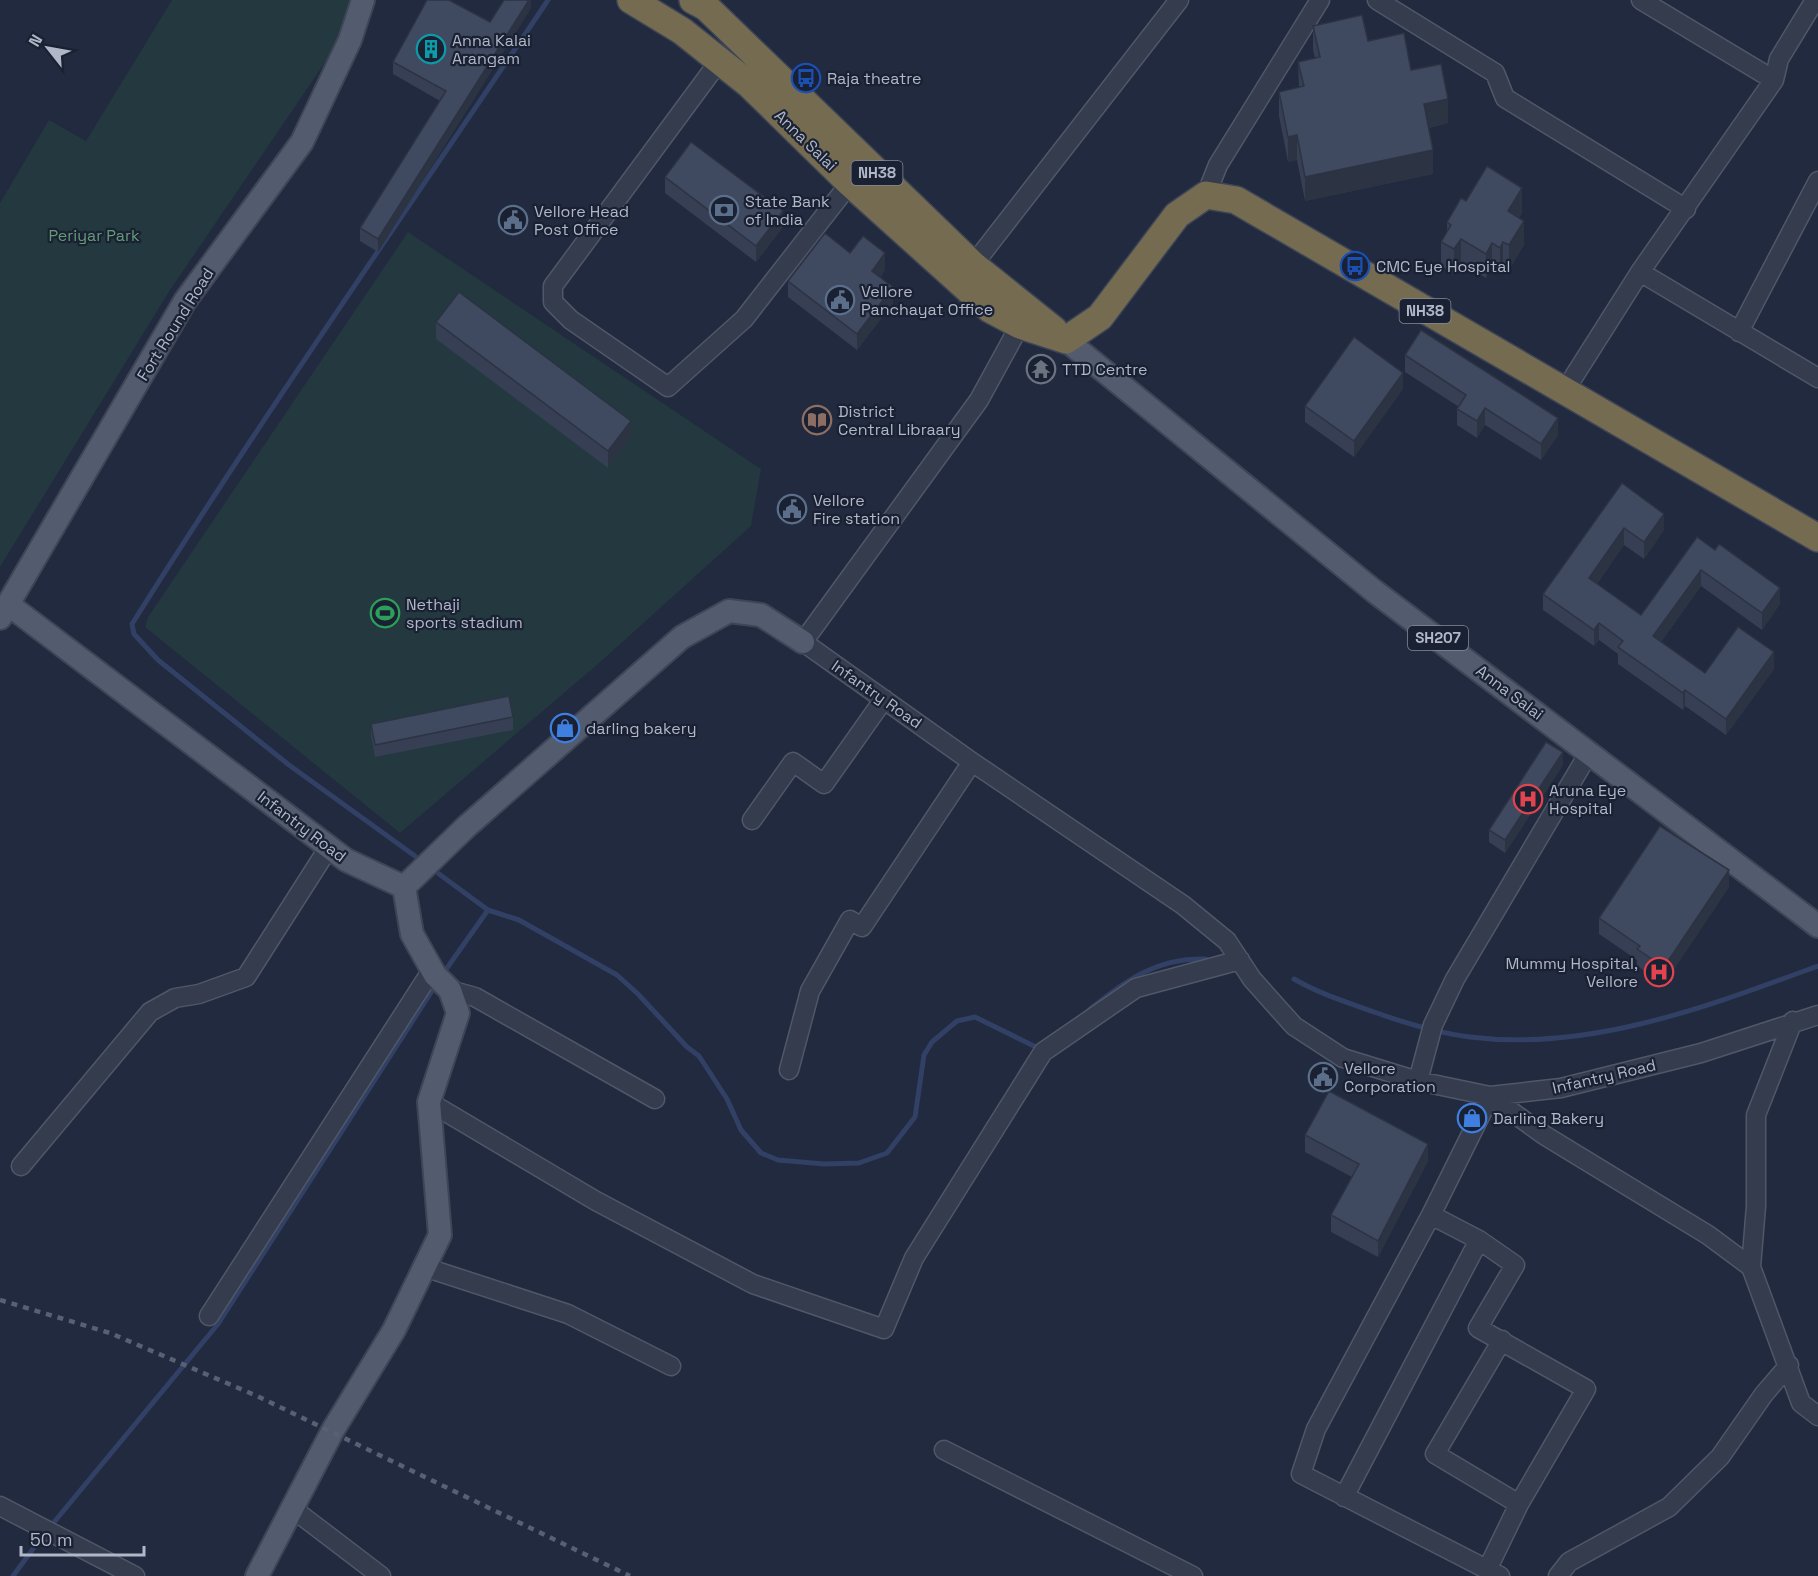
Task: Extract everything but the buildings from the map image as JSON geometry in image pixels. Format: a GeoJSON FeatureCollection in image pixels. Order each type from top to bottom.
{"type":"FeatureCollection","features":[{"type":"Feature","properties":{"kind":"highway","name":"Anna Salai"},"geometry":{"type":"LineString","coordinates":[[631,0],[682,31],[750,85],[850,183],[990,309],[1020,325],[1066,340]]}},
{"type":"Feature","properties":{"kind":"highway","name":"Anna Salai"},"geometry":{"type":"LineString","coordinates":[[693,0],[706,7],[783,79],[973,264],[1066,340]]}},
{"type":"Feature","properties":{"kind":"highway"},"geometry":{"type":"LineString","coordinates":[[1066,340],[1101,317],[1177,215],[1206,195]]}},
{"type":"Feature","properties":{"kind":"highway","name":"NH38"},"geometry":{"type":"LineString","coordinates":[[1206,195],[1236,200],[1818,538]]}},
{"type":"Feature","properties":{"kind":"main road","name":"Fort Round Road"},"geometry":{"type":"LineString","coordinates":[[4,611],[185,301],[302,142],[350,40],[363,0]]}},
{"type":"Feature","properties":{"kind":"main road","name":"Anna Salai"},"geometry":{"type":"LineString","coordinates":[[1066,340],[1374,591],[1590,751],[1818,926]]}},
{"type":"Feature","properties":{"kind":"main road","name":"Infantry Road"},"geometry":{"type":"LineString","coordinates":[[4,611],[346,860],[404,887],[466,827],[682,637],[729,611],[761,615],[803,642]]}},
{"type":"Feature","properties":{"kind":"main road"},"geometry":{"type":"LineString","coordinates":[[257,1576],[333,1430],[394,1330],[440,1235],[429,1102],[458,1013],[450,990],[432,970],[412,934],[404,887]]}},
{"type":"Feature","properties":{"kind":"street"},"geometry":{"type":"LineString","coordinates":[[973,264],[1179,0]]}},
{"type":"Feature","properties":{"kind":"street"},"geometry":{"type":"LineString","coordinates":[[1206,195],[1218,165],[1320,0]]}},
{"type":"Feature","properties":{"kind":"street"},"geometry":{"type":"LineString","coordinates":[[1377,0],[1495,73],[1505,98],[1686,208]]}},
{"type":"Feature","properties":{"kind":"street"},"geometry":{"type":"LineString","coordinates":[[1641,0],[1774,80]]}},
{"type":"Feature","properties":{"kind":"street"},"geometry":{"type":"LineString","coordinates":[[1564,392],[1640,272],[1774,80],[1779,59],[1815,0]]}},
{"type":"Feature","properties":{"kind":"street"},"geometry":{"type":"LineString","coordinates":[[720,60],[553,286],[553,302],[571,320],[668,387],[744,319],[850,183]]}},
{"type":"Feature","properties":{"kind":"street"},"geometry":{"type":"LineString","coordinates":[[1738,332],[1818,181]]}},
{"type":"Feature","properties":{"kind":"street"},"geometry":{"type":"LineString","coordinates":[[1640,272],[1818,378]]}},
{"type":"Feature","properties":{"kind":"street"},"geometry":{"type":"LineString","coordinates":[[803,642],[979,400],[1020,325]]}},
{"type":"Feature","properties":{"kind":"street","name":"Infantry Road"},"geometry":{"type":"LineString","coordinates":[[803,642],[972,762],[1183,905],[1227,941],[1252,979],[1294,1026],[1343,1058],[1418,1081],[1490,1096],[1561,1088],[1701,1053],[1818,1014]]}},
{"type":"Feature","properties":{"kind":"street"},"geometry":{"type":"LineString","coordinates":[[752,820],[793,762],[824,784],[884,699]]}},
{"type":"Feature","properties":{"kind":"street"},"geometry":{"type":"LineString","coordinates":[[1418,1081],[1433,1024],[1455,979],[1590,751]]}},
{"type":"Feature","properties":{"kind":"street"},"geometry":{"type":"LineString","coordinates":[[789,1070],[810,991],[850,920],[862,927],[972,762]]}},
{"type":"Feature","properties":{"kind":"street"},"geometry":{"type":"LineString","coordinates":[[21,1166],[150,1012],[175,998],[199,994],[246,977],[329,847]]}},
{"type":"Feature","properties":{"kind":"street"},"geometry":{"type":"LineString","coordinates":[[429,1102],[596,1201],[753,1284],[884,1329],[914,1258],[1043,1052],[1136,988],[1240,960]]}},
{"type":"Feature","properties":{"kind":"street"},"geometry":{"type":"LineString","coordinates":[[209,1316],[432,970]]}},
{"type":"Feature","properties":{"kind":"street"},"geometry":{"type":"LineString","coordinates":[[450,990],[475,997],[655,1099]]}},
{"type":"Feature","properties":{"kind":"street"},"geometry":{"type":"LineString","coordinates":[[1793,1021],[1756,1115],[1756,1206],[1751,1267],[1801,1402],[1818,1416]]}},
{"type":"Feature","properties":{"kind":"street"},"geometry":{"type":"LineString","coordinates":[[1431,1215],[1479,1240],[1515,1265],[1478,1329],[1502,1340],[1586,1389],[1519,1504],[1493,1573],[1301,1474],[1316,1429],[1431,1215],[1490,1096],[1544,1135],[1708,1234],[1751,1267]]}},
{"type":"Feature","properties":{"kind":"street"},"geometry":{"type":"LineString","coordinates":[[1344,1497],[1479,1240]]}},
{"type":"Feature","properties":{"kind":"street"},"geometry":{"type":"LineString","coordinates":[[424,1267],[568,1314],[671,1366]]}},
{"type":"Feature","properties":{"kind":"street"},"geometry":{"type":"LineString","coordinates":[[1502,1340],[1435,1454],[1519,1504]]}},
{"type":"Feature","properties":{"kind":"street"},"geometry":{"type":"LineString","coordinates":[[1558,1576],[1569,1562],[1669,1507],[1720,1458],[1764,1394],[1789,1365]]}},
{"type":"Feature","properties":{"kind":"street"},"geometry":{"type":"LineString","coordinates":[[944,1450],[1193,1576]]}},
{"type":"Feature","properties":{"kind":"street"},"geometry":{"type":"LineString","coordinates":[[0,1506],[135,1576]]}},
{"type":"Feature","properties":{"kind":"street"},"geometry":{"type":"LineString","coordinates":[[293,1509],[381,1576]]}},
{"type":"Feature","properties":{"kind":"green space","name":"Periyar Park"},"geometry":{"type":"Polygon","coordinates":[[[172,0],[356,0],[343,36],[170,290],[0,567],[0,203],[49,120],[86,141],[172,0]]]}},
{"type":"Feature","properties":{"kind":"green space"},"geometry":{"type":"Polygon","coordinates":[[[408,232],[761,469],[751,526],[598,664],[400,833],[145,627],[148,617],[408,232]]]}},
{"type":"Feature","properties":{"kind":"waterway"},"geometry":{"type":"LineString","coordinates":[[415,856],[289,765],[158,660],[134,634],[132,624],[285,388],[548,0]]}},
{"type":"Feature","properties":{"kind":"waterway"},"geometry":{"type":"LineString","coordinates":[[439,874],[488,910]]}},
{"type":"Feature","properties":{"kind":"waterway"},"geometry":{"type":"LineString","coordinates":[[442,975],[488,910],[519,920],[617,975],[638,994],[687,1047],[699,1056],[727,1099],[741,1130],[761,1153],[778,1160],[824,1164],[859,1163],[887,1153],[915,1117],[924,1055],[932,1042],[957,1021],[975,1017],[1038,1048],[1042,1045]]}},
{"type":"Feature","properties":{"kind":"waterway"},"geometry":{"type":"LineString","coordinates":[[1090,1009],[1144,972],[1172,962],[1206,959]]}},
{"type":"Feature","properties":{"kind":"waterway"},"geometry":{"type":"LineString","coordinates":[[1294,979],[1333,997],[1421,1027],[1470,1037],[1515,1040],[1559,1038],[1604,1032],[1648,1022],[1734,996],[1818,966]]}},
{"type":"Feature","properties":{"kind":"waterway"},"geometry":{"type":"LineString","coordinates":[[50,1527],[218,1324],[437,983]]}},
{"type":"Feature","properties":{"kind":"waterway"},"geometry":{"type":"LineString","coordinates":[[13,1576],[44,1534]]}},
{"type":"Feature","properties":{"kind":"railway"},"geometry":{"type":"LineString","coordinates":[[0,1300],[110,1333],[257,1396],[630,1576]]}},
{"type":"Feature","properties":{"kind":"place","name":"Anna Kalai Arangam"},"geometry":{"type":"Point","coordinates":[431,49]}},
{"type":"Feature","properties":{"kind":"place","name":"Raja theatre"},"geometry":{"type":"Point","coordinates":[806,78]}},
{"type":"Feature","properties":{"kind":"place","name":"State Bank of India"},"geometry":{"type":"Point","coordinates":[724,210]}},
{"type":"Feature","properties":{"kind":"place","name":"Vellore Head Post Office"},"geometry":{"type":"Point","coordinates":[513,220]}},
{"type":"Feature","properties":{"kind":"place","name":"CMC Eye Hospital"},"geometry":{"type":"Point","coordinates":[1355,266]}},
{"type":"Feature","properties":{"kind":"place","name":"Vellore Panchayat Office"},"geometry":{"type":"Point","coordinates":[840,300]}},
{"type":"Feature","properties":{"kind":"place","name":"TTD Centre"},"geometry":{"type":"Point","coordinates":[1041,369]}},
{"type":"Feature","properties":{"kind":"place","name":"District Central Libraary"},"geometry":{"type":"Point","coordinates":[817,420]}},
{"type":"Feature","properties":{"kind":"place","name":"Vellore Fire station"},"geometry":{"type":"Point","coordinates":[792,509]}},
{"type":"Feature","properties":{"kind":"place","name":"Nethaji sports stadium"},"geometry":{"type":"Point","coordinates":[385,613]}},
{"type":"Feature","properties":{"kind":"place","name":"darling bakery"},"geometry":{"type":"Point","coordinates":[565,728]}},
{"type":"Feature","properties":{"kind":"place","name":"Aruna Eye Hospital"},"geometry":{"type":"Point","coordinates":[1528,799]}},
{"type":"Feature","properties":{"kind":"place","name":"Mummy Hospital, Vellore"},"geometry":{"type":"Point","coordinates":[1659,972]}},
{"type":"Feature","properties":{"kind":"place","name":"Vellore Corporation"},"geometry":{"type":"Point","coordinates":[1323,1077]}},
{"type":"Feature","properties":{"kind":"place","name":"Darling Bakery"},"geometry":{"type":"Point","coordinates":[1472,1118]}}]}
